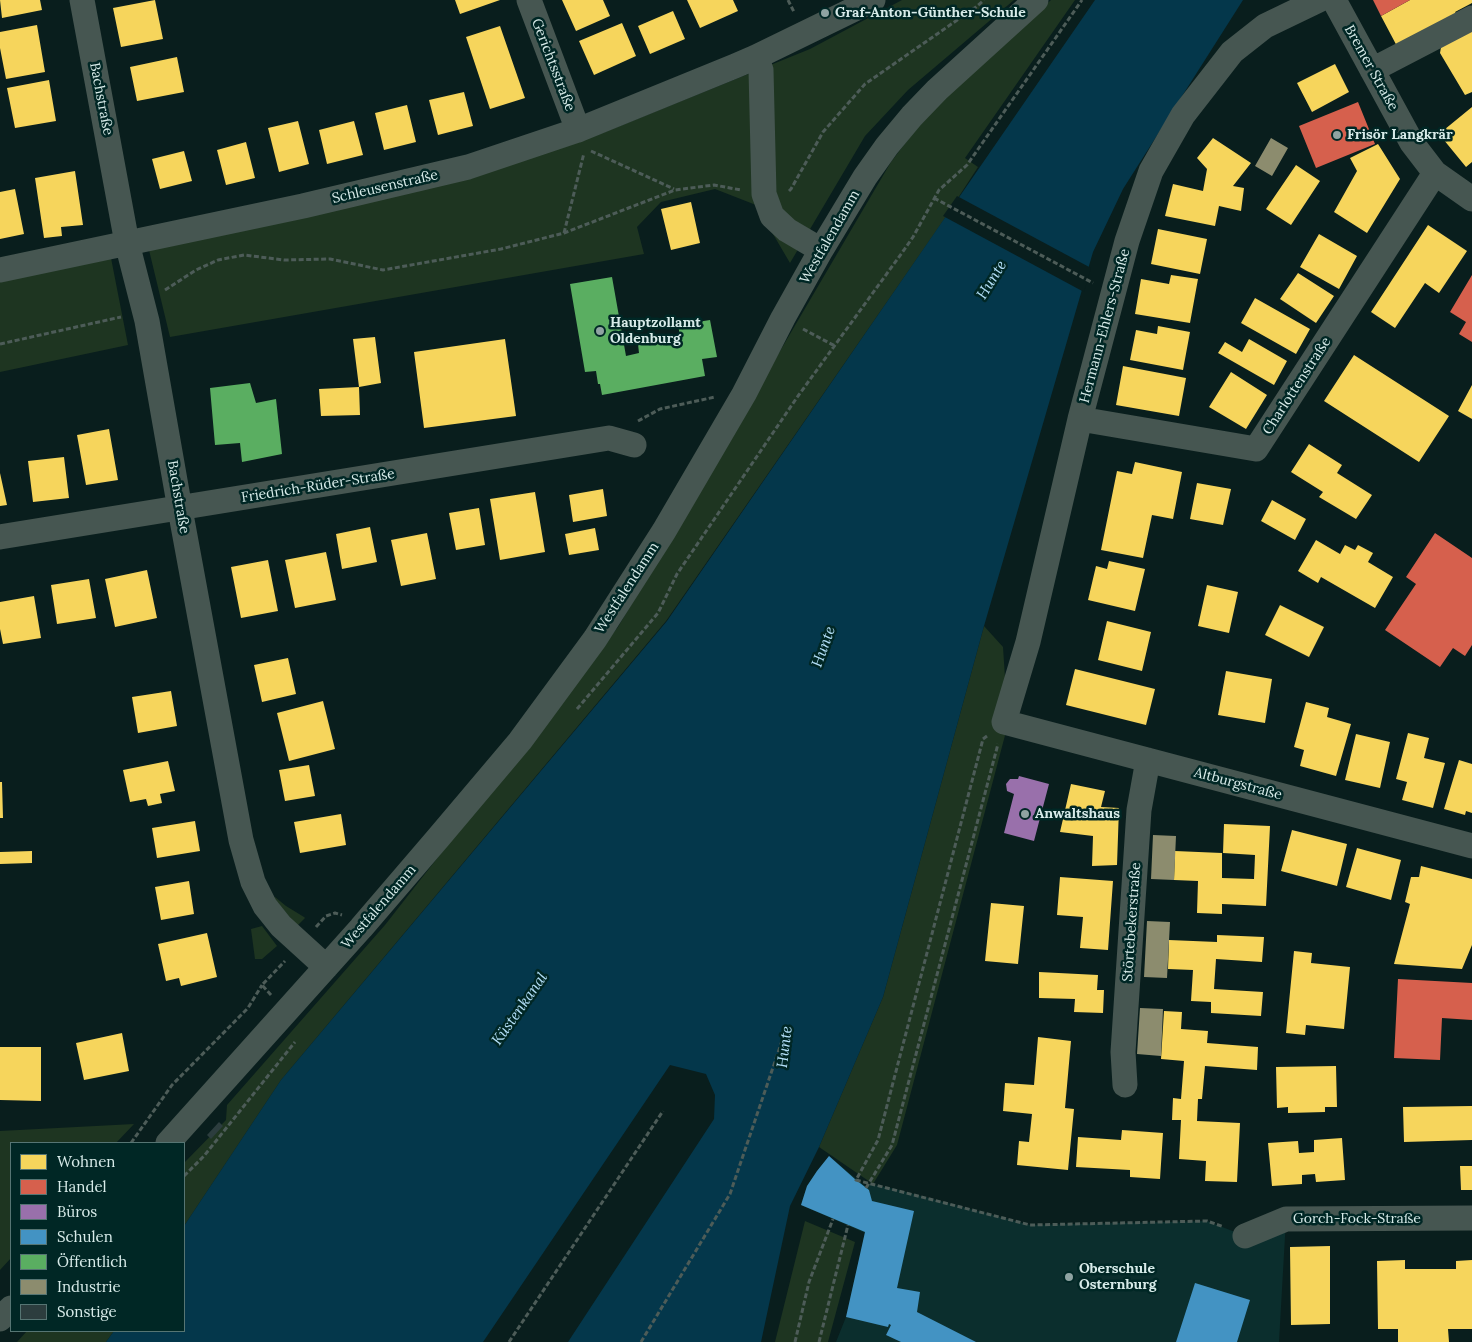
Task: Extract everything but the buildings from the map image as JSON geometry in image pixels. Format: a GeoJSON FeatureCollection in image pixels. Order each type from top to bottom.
{"type":"FeatureCollection","features":[{"type":"Feature","properties":{"kind":"street","name":"Bachstraße"},"geometry":{"type":"LineString","coordinates":[[82,0],[128,243],[147,321],[241,840],[253,882],[265,906],[281,926],[326,968]]}},
{"type":"Feature","properties":{"kind":"street","name":"Gerichtsstraße"},"geometry":{"type":"LineString","coordinates":[[529,0],[578,130]]}},
{"type":"Feature","properties":{"kind":"street","name":"Schleusenstraße"},"geometry":{"type":"LineString","coordinates":[[0,270],[303,206],[468,167],[578,130],[756,57],[873,0]]}},
{"type":"Feature","properties":{"kind":"street","name":"Westfalendamm"},"geometry":{"type":"LineString","coordinates":[[169,1142],[326,968],[520,741],[595,639],[664,530],[744,394],[783,318],[865,176],[912,116],[957,71],[1036,0]]}},
{"type":"Feature","properties":{"kind":"street","name":"Hermann-Ehlers-Straße"},"geometry":{"type":"LineString","coordinates":[[1004,722],[1028,642],[1080,419],[1127,241],[1151,171],[1183,115],[1232,52],[1265,26],[1319,0]]}},
{"type":"Feature","properties":{"kind":"street","name":"Bremer Straße"},"geometry":{"type":"LineString","coordinates":[[1334,0],[1412,143],[1435,173],[1472,199]]}},
{"type":"Feature","properties":{"kind":"street"},"geometry":{"type":"LineString","coordinates":[[1372,70],[1472,18]]}},
{"type":"Feature","properties":{"kind":"street"},"geometry":{"type":"LineString","coordinates":[[756,57],[761,70],[764,194],[772,216],[787,230],[821,250]]}},
{"type":"Feature","properties":{"kind":"street","name":"Charlottenstraße"},"geometry":{"type":"LineString","coordinates":[[1080,419],[1256,450],[1435,173]]}},
{"type":"Feature","properties":{"kind":"street","name":"Friedrich-Rüder-Straße"},"geometry":{"type":"LineString","coordinates":[[0,537],[609,438],[634,446]]}},
{"type":"Feature","properties":{"kind":"street","name":"Altburgstraße"},"geometry":{"type":"LineString","coordinates":[[1004,722],[1472,846]]}},
{"type":"Feature","properties":{"kind":"street","name":"Störtebekerstraße"},"geometry":{"type":"LineString","coordinates":[[1124,1086],[1123,1052],[1139,810],[1148,760]]}},
{"type":"Feature","properties":{"kind":"street","name":"Gorch-Fock-Straße"},"geometry":{"type":"LineString","coordinates":[[1245,1236],[1286,1219],[1472,1218]]}},
{"type":"Feature","properties":{"kind":"street"},"geometry":{"type":"LineString","coordinates":[[0,1319],[10,1309]]}},
{"type":"Feature","properties":{"kind":"path"},"geometry":{"type":"LineString","coordinates":[[0,344],[121,317],[142,300],[164,290],[196,270],[218,260],[244,255],[284,260],[330,259],[383,270],[501,249],[564,233],[675,190],[714,185],[764,194],[786,193],[791,189],[823,132],[864,84],[984,0]]}},
{"type":"Feature","properties":{"kind":"path"},"geometry":{"type":"LineString","coordinates":[[904,250],[939,190],[967,165],[1082,0]]}},
{"type":"Feature","properties":{"kind":"path"},"geometry":{"type":"LineString","coordinates":[[564,233],[586,148],[675,190]]}},
{"type":"Feature","properties":{"kind":"path"},"geometry":{"type":"LineString","coordinates":[[934,198],[1099,287]]}},
{"type":"Feature","properties":{"kind":"path"},"geometry":{"type":"LineString","coordinates":[[609,438],[660,409],[722,396]]}},
{"type":"Feature","properties":{"kind":"path"},"geometry":{"type":"LineString","coordinates":[[867,1186],[892,1145],[1004,722]]}},
{"type":"Feature","properties":{"kind":"path"},"geometry":{"type":"LineString","coordinates":[[1004,722],[983,739],[878,1140],[856,1180],[867,1186],[895,1189],[1030,1224],[1207,1220],[1245,1236]]}},
{"type":"Feature","properties":{"kind":"path"},"geometry":{"type":"LineString","coordinates":[[132,1142],[172,1085],[248,1008],[262,985]]}},
{"type":"Feature","properties":{"kind":"path"},"geometry":{"type":"LineString","coordinates":[[641,1342],[730,1194],[783,1038]]}},
{"type":"Feature","properties":{"kind":"path"},"geometry":{"type":"LineString","coordinates":[[509,1342],[663,1111]]}},
{"type":"Feature","properties":{"kind":"path"},"geometry":{"type":"LineString","coordinates":[[795,1342],[809,1282],[833,1219]]}},
{"type":"Feature","properties":{"kind":"path"},"geometry":{"type":"LineString","coordinates":[[819,1342],[848,1225]]}},
{"type":"Feature","properties":{"kind":"shaded area","name":"Oberschule Osternburg"},"geometry":{"type":"Polygon","coordinates":[[[829,1156],[866,1187],[869,1184],[895,1189],[1030,1225],[1207,1221],[1245,1236],[1286,1219],[1279,1342],[836,1342],[846,1317],[865,1233],[801,1205],[807,1186],[829,1156]]]}},
{"type":"Feature","properties":{"kind":"green space"},"geometry":{"type":"Polygon","coordinates":[[[902,0],[1014,0],[908,90],[865,136],[790,263],[756,205],[715,189],[661,202],[637,227],[644,254],[170,337],[149,250],[605,132],[810,49],[902,0]]]}},
{"type":"Feature","properties":{"kind":"green space"},"geometry":{"type":"Polygon","coordinates":[[[1051,0],[1075,0],[965,158],[978,167],[943,221],[666,621],[281,1080],[185,1224],[185,1162],[226,1120],[227,1105],[385,925],[618,627],[891,162],[925,117],[1051,0]]]}},
{"type":"Feature","properties":{"kind":"green space"},"geometry":{"type":"Polygon","coordinates":[[[111,258],[128,345],[0,372],[0,282],[111,258]]]}},
{"type":"Feature","properties":{"kind":"green space"},"geometry":{"type":"Polygon","coordinates":[[[984,626],[1003,647],[1008,724],[897,1145],[873,1184],[819,1147],[883,997],[984,626]]]}},
{"type":"Feature","properties":{"kind":"green space"},"geometry":{"type":"Polygon","coordinates":[[[275,897],[286,906],[305,918],[297,926],[275,897]]]}},
{"type":"Feature","properties":{"kind":"green space"},"geometry":{"type":"Polygon","coordinates":[[[262,926],[277,946],[262,959],[255,959],[251,929],[262,926]]]}},
{"type":"Feature","properties":{"kind":"green space"},"geometry":{"type":"Polygon","coordinates":[[[134,1124],[117,1142],[10,1142],[10,1259],[0,1270],[0,1131],[134,1124]]]}},
{"type":"Feature","properties":{"kind":"green space"},"geometry":{"type":"Polygon","coordinates":[[[805,1221],[855,1242],[828,1342],[775,1342],[805,1221]]]}},
{"type":"Feature","properties":{"kind":"green space"},"geometry":{"type":"Polygon","coordinates":[[[26,1332],[113,1332],[106,1342],[17,1342],[26,1332]]]}},
{"type":"Feature","properties":{"kind":"water"},"geometry":{"type":"Polygon","coordinates":[[[1095,0],[1243,0],[1123,189],[1093,252],[984,626],[883,997],[819,1147],[790,1206],[761,1342],[568,1342],[714,1119],[715,1095],[706,1074],[670,1065],[483,1342],[106,1342],[113,1332],[185,1332],[185,1224],[281,1080],[667,621],[1095,0]]]}},
{"type":"Feature","properties":{"kind":"pier"},"geometry":{"type":"Polygon","coordinates":[[[957,196],[1091,268],[1084,292],[943,216],[957,196]]]}},
{"type":"Feature","properties":{"kind":"place","name":"Graf-Anton-Günther-Schule"},"geometry":{"type":"Point","coordinates":[825,13]}},
{"type":"Feature","properties":{"kind":"place","name":"Frisör Langkrär"},"geometry":{"type":"Point","coordinates":[1337,135]}},
{"type":"Feature","properties":{"kind":"place","name":"Hauptzollamt Oldenburg"},"geometry":{"type":"Point","coordinates":[600,331]}},
{"type":"Feature","properties":{"kind":"place","name":"Anwaltshaus"},"geometry":{"type":"Point","coordinates":[1025,814]}},
{"type":"Feature","properties":{"kind":"place","name":"Oberschule Osternburg"},"geometry":{"type":"Point","coordinates":[1069,1277]}},
{"type":"Feature","properties":{"kind":"water label","name":"Hunte"},"geometry":{"type":"Point","coordinates":[992,280]}},
{"type":"Feature","properties":{"kind":"water label","name":"Hunte"},"geometry":{"type":"Point","coordinates":[824,647]}},
{"type":"Feature","properties":{"kind":"water label","name":"Küstenkanal"},"geometry":{"type":"Point","coordinates":[520,1009]}},
{"type":"Feature","properties":{"kind":"water label","name":"Hunte"},"geometry":{"type":"Point","coordinates":[785,1047]}}]}
